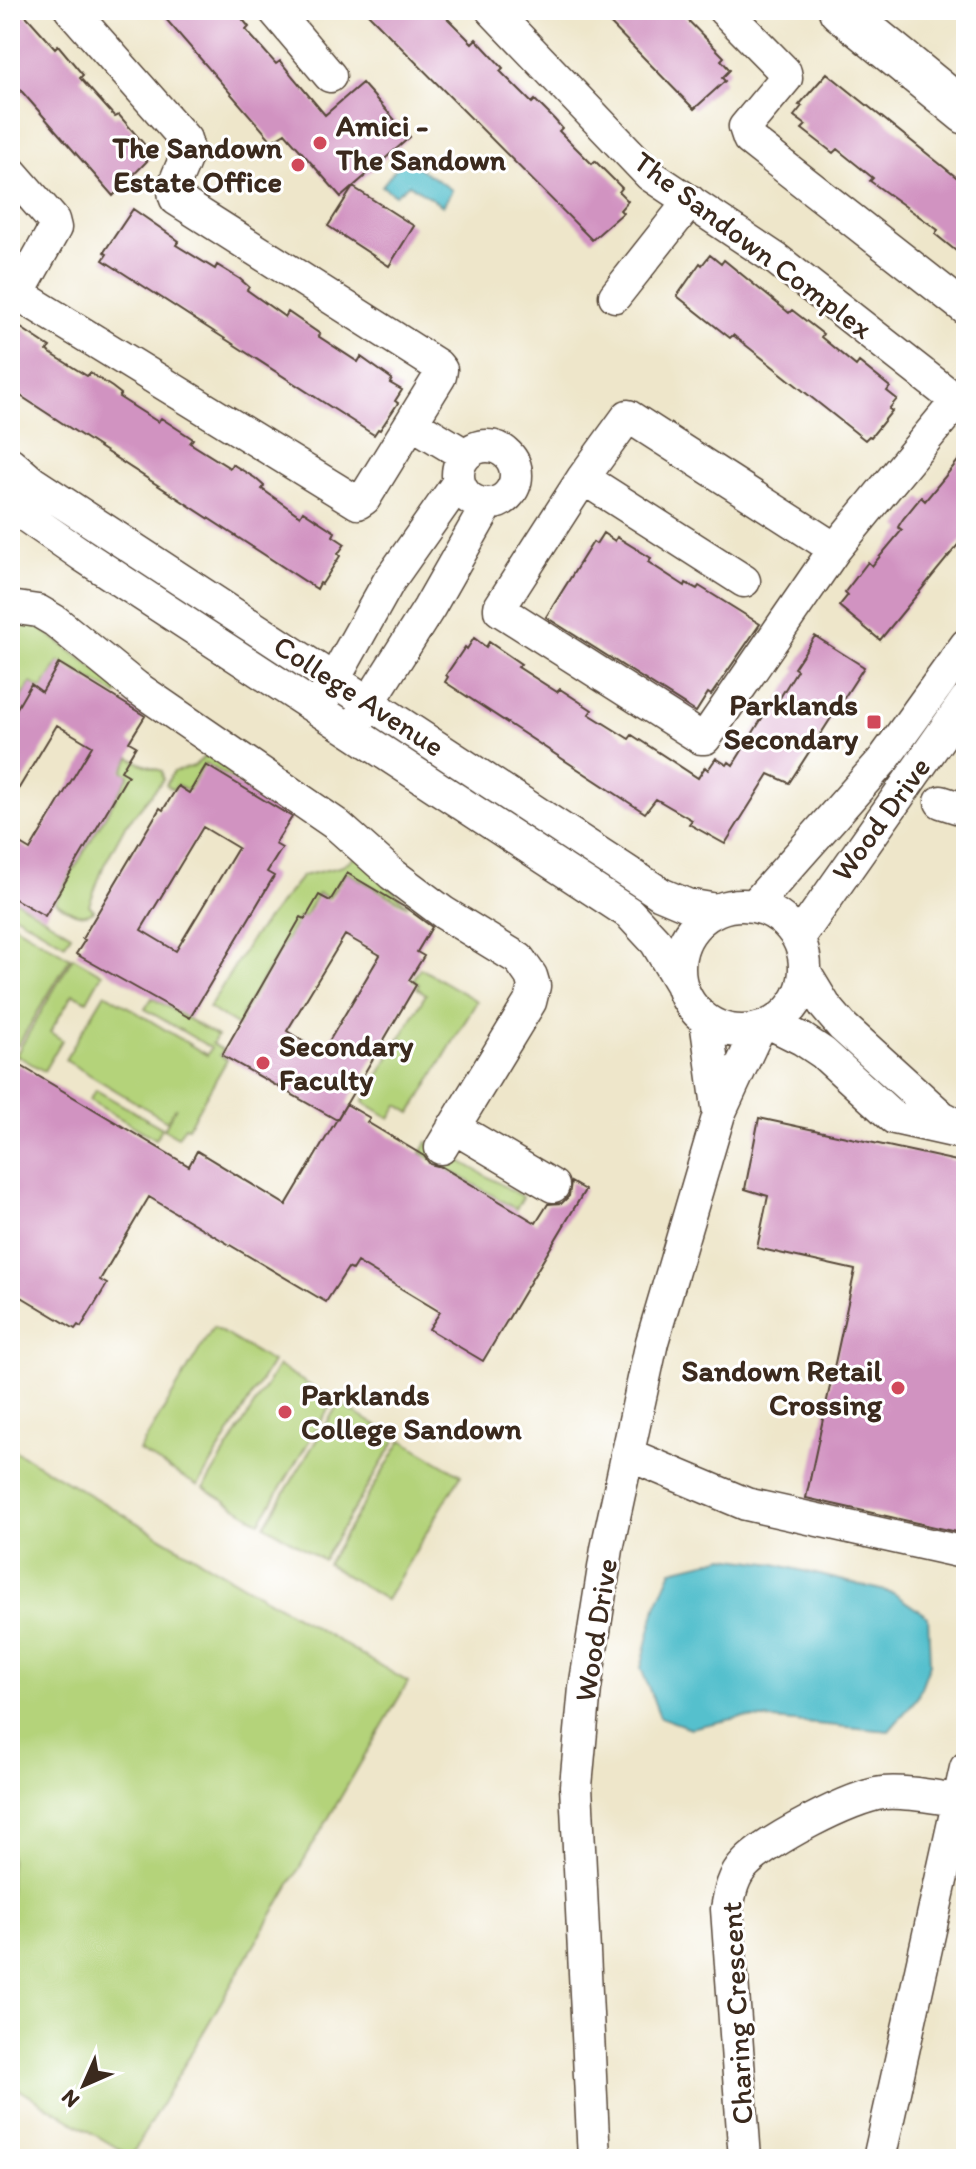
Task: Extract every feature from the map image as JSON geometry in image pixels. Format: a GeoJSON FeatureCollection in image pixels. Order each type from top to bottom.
{"type":"FeatureCollection","features":[{"type":"Feature","properties":{"kind":"main road"},"geometry":{"type":"LineString","coordinates":[[840,10],[966,113]]}},
{"type":"Feature","properties":{"kind":"street"},"geometry":{"type":"LineString","coordinates":[[10,171],[53,220],[55,228],[14,291],[352,501],[358,503],[364,499],[441,370],[176,199],[173,190],[188,151],[185,139],[71,10]]}},
{"type":"Feature","properties":{"kind":"street","name":"The Sandown Complex"},"geometry":{"type":"LineString","coordinates":[[492,10],[650,175],[776,259],[962,395],[835,549],[708,736],[701,738],[500,610],[625,417],[631,417],[835,549]]}},
{"type":"Feature","properties":{"kind":"street"},"geometry":{"type":"LineString","coordinates":[[724,10],[785,72],[786,78],[745,127],[749,139],[966,309]]}},
{"type":"Feature","properties":{"kind":"street"},"geometry":{"type":"LineString","coordinates":[[284,13],[330,76]]}},
{"type":"Feature","properties":{"kind":"street"},"geometry":{"type":"LineString","coordinates":[[615,296],[690,201]]}},
{"type":"Feature","properties":{"kind":"street"},"geometry":{"type":"LineString","coordinates":[[412,423],[461,469],[470,499],[500,497],[554,523]]}},
{"type":"Feature","properties":{"kind":"street"},"geometry":{"type":"LineString","coordinates":[[317,708],[389,581],[461,469],[482,445],[501,449],[509,455],[516,472],[351,730]]}},
{"type":"Feature","properties":{"kind":"street","name":"College Avenue"},"geometry":{"type":"LineString","coordinates":[[10,463],[33,483],[661,894],[687,905],[717,910]]}},
{"type":"Feature","properties":{"kind":"street"},"geometry":{"type":"LineString","coordinates":[[583,478],[744,581]]}},
{"type":"Feature","properties":{"kind":"street","name":"College Avenue"},"geometry":{"type":"LineString","coordinates":[[10,505],[629,913],[663,951],[681,984]]}},
{"type":"Feature","properties":{"kind":"street"},"geometry":{"type":"LineString","coordinates":[[10,520],[82,555]]}},
{"type":"Feature","properties":{"kind":"street"},"geometry":{"type":"LineString","coordinates":[[10,607],[38,611],[55,621],[136,687],[337,825],[392,874],[444,913],[526,966],[531,976],[533,995],[447,1137],[553,1186]]}},
{"type":"Feature","properties":{"kind":"street","name":"Wood Drive"},"geometry":{"type":"LineString","coordinates":[[754,906],[883,760],[966,645]]}},
{"type":"Feature","properties":{"kind":"street","name":"Wood Drive"},"geometry":{"type":"LineString","coordinates":[[798,939],[952,744],[966,700]]}},
{"type":"Feature","properties":{"kind":"street"},"geometry":{"type":"LineString","coordinates":[[765,1027],[785,1015],[797,1000],[805,973],[803,951],[798,939],[780,917],[754,906],[736,905],[717,910],[699,922],[685,940],[679,966],[681,984],[690,1004],[706,1020],[729,1030],[765,1027],[802,1039],[823,1053],[894,1118],[966,1132]]}},
{"type":"Feature","properties":{"kind":"street"},"geometry":{"type":"LineString","coordinates":[[805,973],[825,1006],[843,1027],[942,1117],[966,1132]]}},
{"type":"Feature","properties":{"kind":"street","name":"Wood Drive"},"geometry":{"type":"LineString","coordinates":[[706,1020],[719,1114]]}},
{"type":"Feature","properties":{"kind":"street","name":"Wood Drive"},"geometry":{"type":"LineString","coordinates":[[594,2159],[576,1786],[585,1688],[607,1549],[652,1342],[719,1114],[765,1027]]}},
{"type":"Feature","properties":{"kind":"street"},"geometry":{"type":"LineString","coordinates":[[627,1454],[746,1504],[966,1553]]}},
{"type":"Feature","properties":{"kind":"street"},"geometry":{"type":"LineString","coordinates":[[879,2159],[966,1768]]}},
{"type":"Feature","properties":{"kind":"street","name":"Charing Crescent"},"geometry":{"type":"LineString","coordinates":[[745,2159],[727,1909],[730,1888],[736,1875],[757,1854],[825,1813],[864,1796],[885,1793],[958,1800]]}},
{"type":"Feature","properties":{"kind":"green space"},"geometry":{"type":"Polygon","coordinates":[[[10,614],[21,614],[121,688],[117,695],[59,661],[42,689],[31,683],[10,711],[10,614]]]}},
{"type":"Feature","properties":{"kind":"green space"},"geometry":{"type":"Polygon","coordinates":[[[213,749],[276,794],[271,801],[205,763],[188,790],[177,785],[173,790],[166,785],[173,772],[194,766],[213,749]]]}},
{"type":"Feature","properties":{"kind":"green space"},"geometry":{"type":"Polygon","coordinates":[[[130,757],[162,771],[163,780],[125,826],[104,865],[89,905],[94,910],[84,914],[74,913],[55,902],[129,775],[123,771],[130,757]]]}},
{"type":"Feature","properties":{"kind":"green space"},"geometry":{"type":"Polygon","coordinates":[[[359,855],[408,906],[346,872],[329,898],[318,893],[304,917],[300,916],[241,1016],[246,1020],[241,1028],[209,1008],[251,939],[302,876],[339,867],[359,855]]]}},
{"type":"Feature","properties":{"kind":"green space"},"geometry":{"type":"Polygon","coordinates":[[[10,897],[71,934],[65,944],[10,912],[10,897]]]}},
{"type":"Feature","properties":{"kind":"green space"},"geometry":{"type":"Polygon","coordinates":[[[10,922],[70,958],[18,1045],[10,1040],[10,922]]]}},
{"type":"Feature","properties":{"kind":"green space"},"geometry":{"type":"Polygon","coordinates":[[[73,957],[102,974],[87,1001],[73,994],[50,1032],[62,1040],[44,1071],[16,1055],[73,957]]]}},
{"type":"Feature","properties":{"kind":"green space"},"geometry":{"type":"Polygon","coordinates":[[[420,968],[477,1001],[411,1113],[398,1105],[390,1118],[363,1102],[426,994],[417,988],[419,984],[413,980],[420,968]]]}},
{"type":"Feature","properties":{"kind":"green space"},"geometry":{"type":"Polygon","coordinates":[[[105,993],[207,1055],[211,1048],[145,1009],[152,998],[217,1036],[212,1044],[223,1050],[220,1055],[227,1060],[188,1127],[185,1126],[178,1137],[164,1129],[176,1107],[167,1121],[65,1060],[105,993]]]}},
{"type":"Feature","properties":{"kind":"green space"},"geometry":{"type":"Polygon","coordinates":[[[96,1090],[162,1128],[156,1139],[89,1100],[96,1090]]]}},
{"type":"Feature","properties":{"kind":"green space"},"geometry":{"type":"Polygon","coordinates":[[[427,1142],[523,1197],[516,1209],[421,1153],[427,1142]]]}},
{"type":"Feature","properties":{"kind":"green space"},"geometry":{"type":"Polygon","coordinates":[[[213,1327],[272,1362],[198,1486],[139,1451],[213,1327]]]}},
{"type":"Feature","properties":{"kind":"green space"},"geometry":{"type":"Polygon","coordinates":[[[278,1366],[334,1400],[260,1522],[204,1488],[278,1366]]]}},
{"type":"Feature","properties":{"kind":"green space"},"geometry":{"type":"Polygon","coordinates":[[[339,1403],[397,1438],[323,1560],[265,1525],[339,1403]]]}},
{"type":"Feature","properties":{"kind":"green space"},"geometry":{"type":"Polygon","coordinates":[[[402,1440],[461,1475],[386,1600],[327,1564],[402,1440]]]}},
{"type":"Feature","properties":{"kind":"green space"},"geometry":{"type":"Polygon","coordinates":[[[10,1448],[408,1682],[131,2156],[10,2084],[10,1448]]]}},
{"type":"Feature","properties":{"kind":"water"},"geometry":{"type":"Polygon","coordinates":[[[404,158],[452,190],[443,206],[409,184],[395,195],[382,186],[404,158]]]}},
{"type":"Feature","properties":{"kind":"water"},"geometry":{"type":"Polygon","coordinates":[[[725,1557],[775,1564],[893,1593],[928,1617],[930,1663],[917,1698],[889,1731],[742,1717],[690,1728],[660,1717],[641,1668],[656,1607],[672,1570],[725,1557]]]}},
{"type":"Feature","properties":{"kind":"building"},"geometry":{"type":"Polygon","coordinates":[[[10,10],[21,10],[55,48],[58,45],[83,75],[80,78],[144,144],[140,147],[150,158],[113,196],[10,78],[10,10]]]}},
{"type":"Feature","properties":{"kind":"building"},"geometry":{"type":"Polygon","coordinates":[[[158,10],[235,10],[249,27],[246,30],[276,64],[280,61],[325,115],[362,83],[410,137],[341,197],[285,133],[272,141],[158,10]]]}},
{"type":"Feature","properties":{"kind":"building"},"geometry":{"type":"Polygon","coordinates":[[[364,10],[439,10],[472,43],[476,39],[503,68],[500,71],[532,103],[535,100],[554,119],[562,128],[559,131],[592,164],[595,161],[622,188],[619,192],[628,201],[620,210],[623,213],[592,240],[364,10]]]}},
{"type":"Feature","properties":{"kind":"building"},"geometry":{"type":"Polygon","coordinates":[[[597,10],[678,10],[724,57],[721,60],[730,70],[722,78],[725,81],[694,109],[597,10]]]}},
{"type":"Feature","properties":{"kind":"building"},"geometry":{"type":"Polygon","coordinates":[[[827,73],[966,185],[966,259],[935,234],[938,230],[870,181],[873,178],[837,149],[833,153],[802,129],[806,125],[794,116],[802,106],[799,105],[827,73]]]}},
{"type":"Feature","properties":{"kind":"building"},"geometry":{"type":"Polygon","coordinates":[[[353,187],[414,226],[389,266],[328,226],[353,187]]]}},
{"type":"Feature","properties":{"kind":"building"},"geometry":{"type":"Polygon","coordinates":[[[133,209],[179,241],[176,245],[215,269],[217,265],[240,279],[249,287],[247,290],[285,317],[288,312],[358,362],[361,357],[392,379],[390,383],[402,390],[395,401],[398,403],[380,430],[374,435],[103,260],[107,254],[104,252],[133,209]]]}},
{"type":"Feature","properties":{"kind":"building"},"geometry":{"type":"Polygon","coordinates":[[[710,255],[721,264],[724,260],[789,313],[792,310],[823,334],[821,337],[856,366],[859,362],[890,387],[887,391],[897,399],[889,409],[892,411],[871,437],[865,440],[733,335],[730,338],[677,296],[700,263],[702,265],[710,255]]]}},
{"type":"Feature","properties":{"kind":"building"},"geometry":{"type":"Polygon","coordinates":[[[18,326],[50,347],[47,351],[87,376],[90,373],[112,387],[121,394],[119,397],[158,422],[161,418],[193,439],[190,443],[230,468],[232,464],[255,478],[264,486],[262,489],[300,516],[303,511],[335,532],[333,536],[345,544],[322,584],[317,589],[10,389],[10,338],[18,326]]]}},
{"type":"Feature","properties":{"kind":"building"},"geometry":{"type":"Polygon","coordinates":[[[966,451],[966,535],[880,640],[839,606],[848,595],[845,592],[868,562],[872,566],[902,530],[898,527],[921,497],[925,501],[966,451]]]}},
{"type":"Feature","properties":{"kind":"building"},"geometry":{"type":"Polygon","coordinates":[[[603,533],[615,541],[617,537],[651,558],[648,562],[685,586],[686,583],[697,589],[699,586],[760,624],[696,712],[546,617],[593,542],[596,544],[603,533]]]}},
{"type":"Feature","properties":{"kind":"building"},"geometry":{"type":"Polygon","coordinates":[[[815,636],[864,667],[789,783],[769,774],[725,844],[689,824],[692,820],[656,799],[645,813],[445,682],[446,675],[474,638],[486,647],[489,642],[521,664],[518,667],[592,710],[589,714],[629,739],[632,735],[698,778],[716,758],[733,765],[769,707],[773,709],[815,636]]]}},
{"type":"Feature","properties":{"kind":"building"},"geometry":{"type":"Polygon","coordinates":[[[59,663],[145,716],[129,742],[136,746],[121,771],[128,775],[45,916],[10,896],[10,838],[30,850],[92,746],[57,725],[10,803],[10,704],[17,708],[31,684],[42,692],[59,663]]]}},
{"type":"Feature","properties":{"kind":"building"},"geometry":{"type":"Polygon","coordinates":[[[206,765],[292,817],[275,844],[282,848],[267,872],[274,876],[190,1018],[76,954],[160,808],[163,810],[178,786],[189,793],[206,765]],[[203,827],[141,930],[176,951],[238,848],[203,827]]]}},
{"type":"Feature","properties":{"kind":"building"},"geometry":{"type":"Polygon","coordinates":[[[347,873],[432,927],[417,952],[424,956],[409,980],[416,985],[337,1120],[222,1055],[301,917],[305,919],[319,895],[330,901],[347,873]],[[345,935],[287,1031],[322,1053],[380,955],[345,935]]]}},
{"type":"Feature","properties":{"kind":"building"},"geometry":{"type":"Polygon","coordinates":[[[18,1064],[189,1166],[197,1151],[286,1205],[346,1104],[370,1118],[367,1122],[424,1156],[430,1164],[442,1167],[536,1223],[548,1204],[562,1203],[569,1196],[571,1182],[585,1190],[483,1361],[429,1329],[440,1312],[357,1262],[352,1270],[348,1268],[326,1302],[149,1197],[100,1280],[107,1284],[81,1327],[78,1325],[75,1329],[10,1290],[10,1079],[18,1064]]]}},
{"type":"Feature","properties":{"kind":"building","name":"Sandown Retail Crossing"},"geometry":{"type":"Polygon","coordinates":[[[759,1118],[966,1163],[966,1534],[806,1498],[855,1270],[757,1248],[768,1196],[745,1189],[759,1118]]]}},
{"type":"Feature","properties":{"kind":"place","name":"Amici - The Sandown"},"geometry":{"type":"Point","coordinates":[320,143]}},
{"type":"Feature","properties":{"kind":"place","name":"The Sandown Estate Office"},"geometry":{"type":"Point","coordinates":[298,165]}},
{"type":"Feature","properties":{"kind":"place","name":"Parklands Secondary"},"geometry":{"type":"Point","coordinates":[874,722]}},
{"type":"Feature","properties":{"kind":"place","name":"Secondary Faculty"},"geometry":{"type":"Point","coordinates":[263,1063]}},
{"type":"Feature","properties":{"kind":"place","name":"Sandown Retail Crossing"},"geometry":{"type":"Point","coordinates":[898,1388]}},
{"type":"Feature","properties":{"kind":"place","name":"Parklands College Sandown"},"geometry":{"type":"Point","coordinates":[285,1412]}}]}
